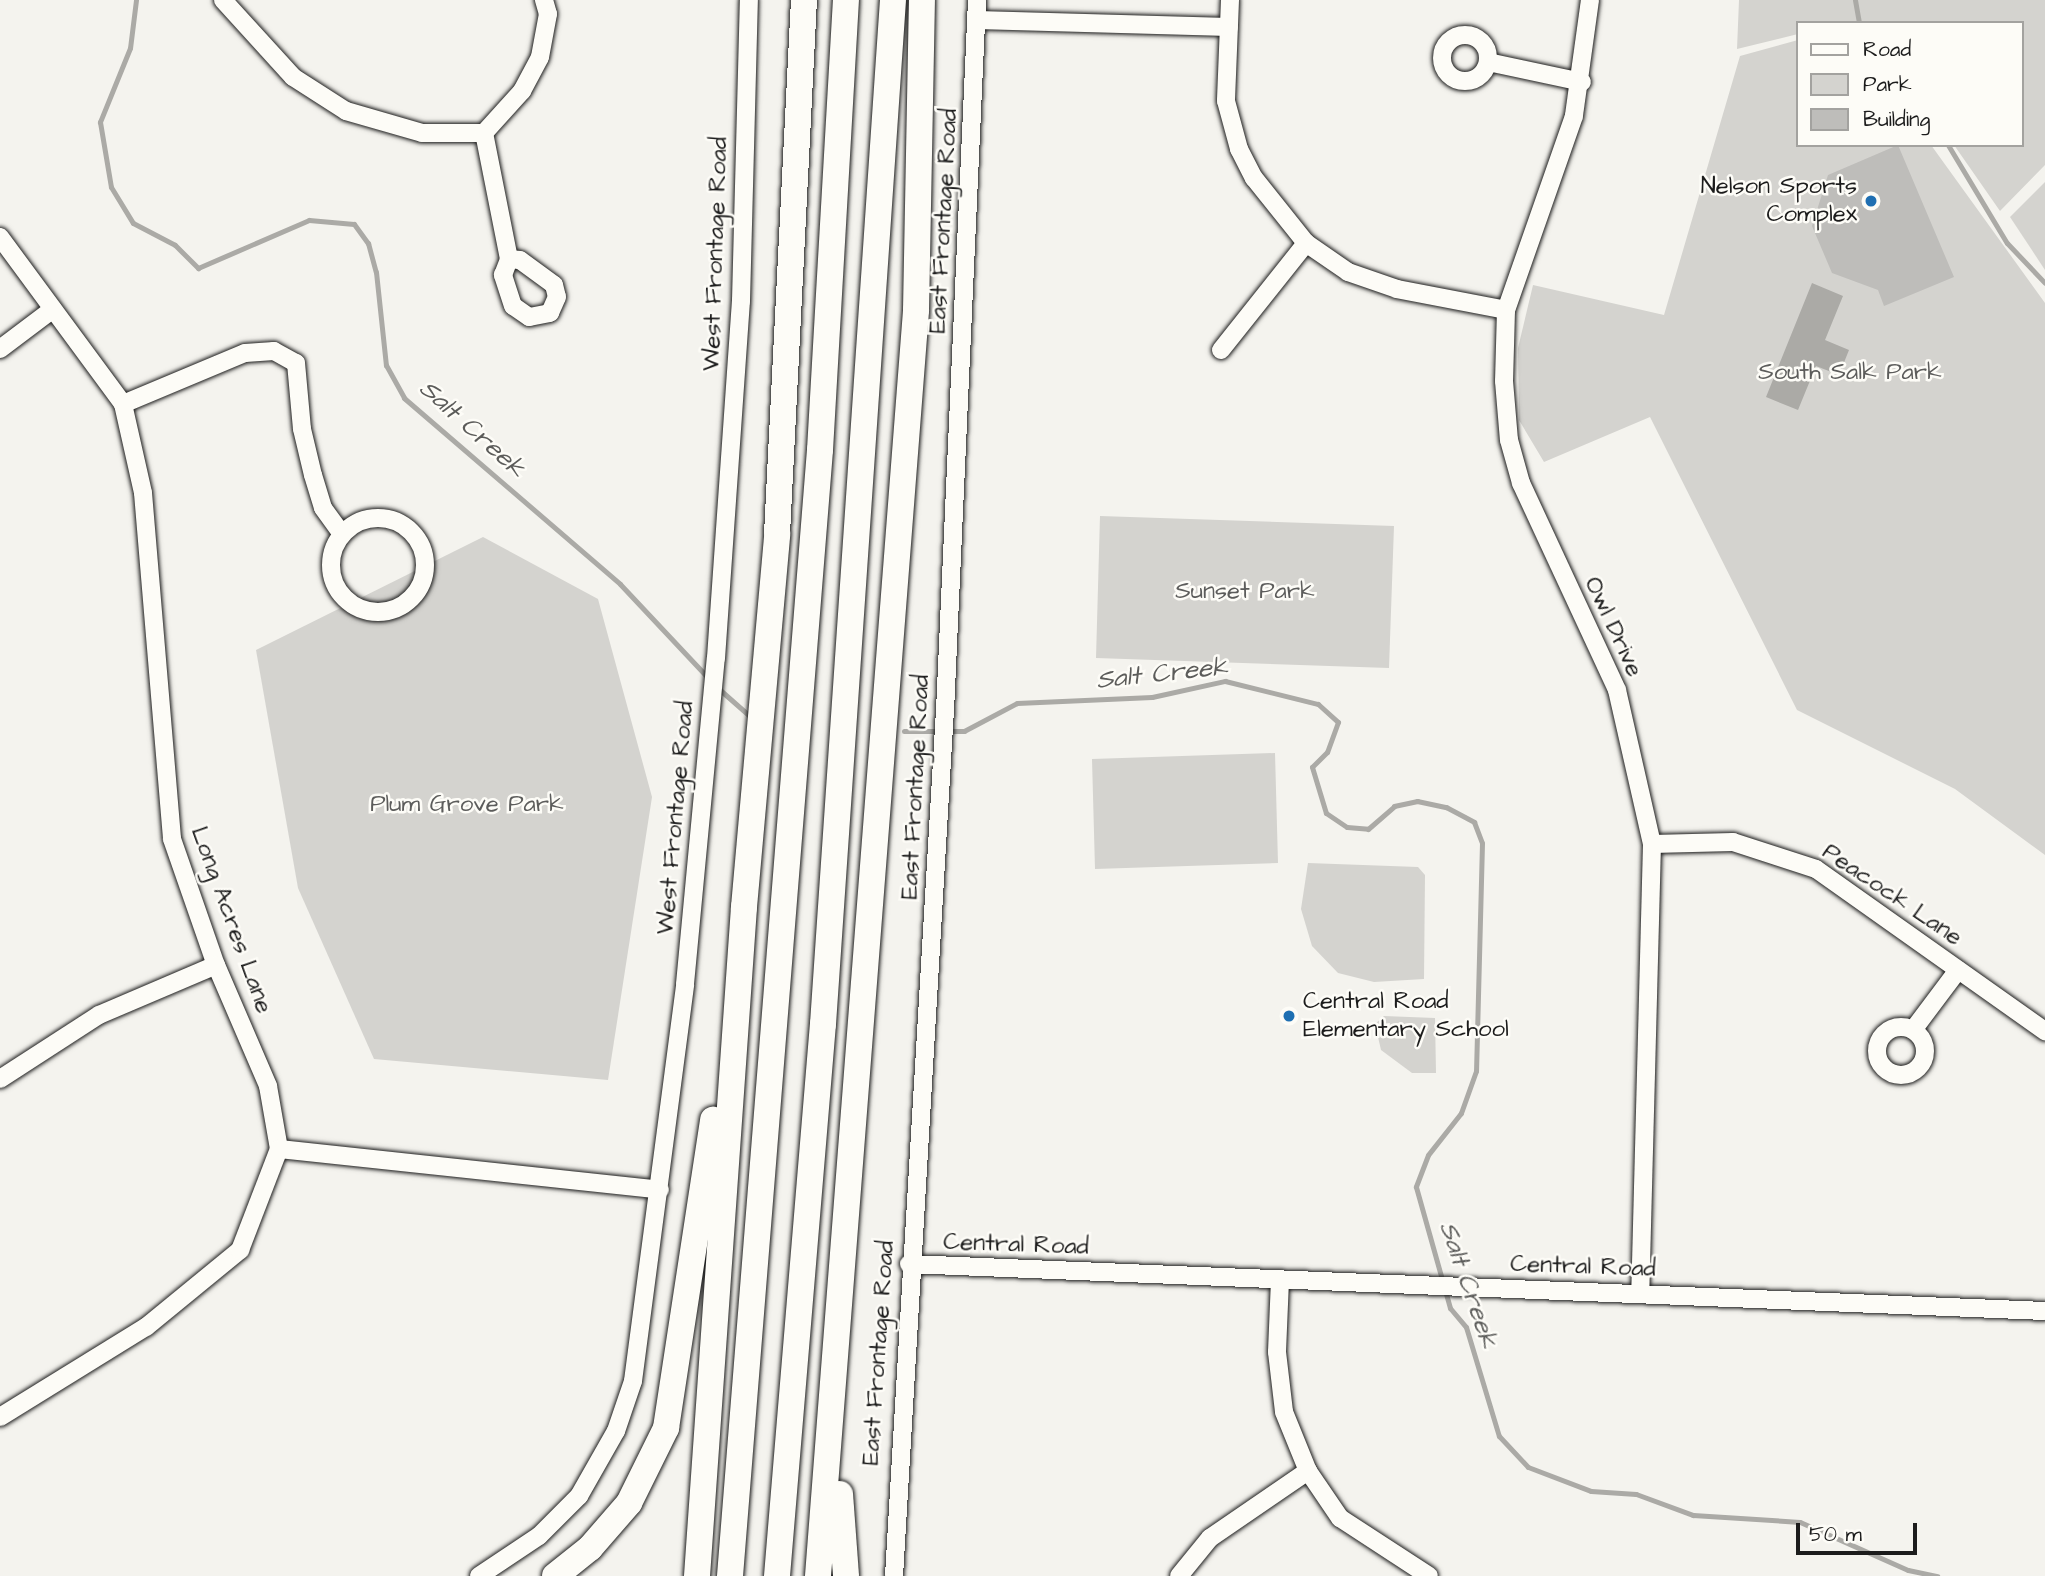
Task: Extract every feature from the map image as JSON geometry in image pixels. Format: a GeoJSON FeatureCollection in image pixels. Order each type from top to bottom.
{"type":"FeatureCollection","features":[{"type":"Feature","properties":{"kind":"highway"},"geometry":{"type":"LineString","coordinates":[[697,1576],[744,907],[777,534],[804,0]]}},
{"type":"Feature","properties":{"kind":"highway"},"geometry":{"type":"LineString","coordinates":[[730,1576],[820,450],[846,0]]}},
{"type":"Feature","properties":{"kind":"highway"},"geometry":{"type":"LineString","coordinates":[[777,1576],[823,1024],[893,0]]}},
{"type":"Feature","properties":{"kind":"highway"},"geometry":{"type":"LineString","coordinates":[[818,1576],[916,310],[922,0]]}},
{"type":"Feature","properties":{"kind":"highway"},"geometry":{"type":"LineString","coordinates":[[555,1576],[590,1548],[629,1503],[666,1428],[744,907]]}},
{"type":"Feature","properties":{"kind":"highway"},"geometry":{"type":"LineString","coordinates":[[841,1280],[839,1528],[846,1576]]}},
{"type":"Feature","properties":{"kind":"street"},"geometry":{"type":"LineString","coordinates":[[223,0],[292,77],[346,111],[422,134],[484,133],[522,91],[540,57],[548,14],[544,0]]}},
{"type":"Feature","properties":{"kind":"street","name":"West Frontage Road"},"geometry":{"type":"LineString","coordinates":[[479,1576],[561,1516],[596,1473],[616,1431],[633,1381],[660,1189],[716,659],[741,301],[749,0]]}},
{"type":"Feature","properties":{"kind":"street","name":"East Frontage Road"},"geometry":{"type":"LineString","coordinates":[[894,1576],[909,1264],[946,711],[977,0]]}},
{"type":"Feature","properties":{"kind":"street"},"geometry":{"type":"LineString","coordinates":[[1230,0],[1226,101],[1240,149],[1254,178],[1306,243],[1348,272],[1397,289],[1506,310]]}},
{"type":"Feature","properties":{"kind":"street","name":"Owl Drive"},"geometry":{"type":"LineString","coordinates":[[1590,0],[1582,82],[1506,310],[1504,382],[1509,440],[1521,483],[1616,690],[1652,844],[1640,1294]]}},
{"type":"Feature","properties":{"kind":"street"},"geometry":{"type":"LineString","coordinates":[[977,20],[1229,27]]}},
{"type":"Feature","properties":{"kind":"street"},"geometry":{"type":"LineString","coordinates":[[1488,62],[1582,82]]}},
{"type":"Feature","properties":{"kind":"street"},"geometry":{"type":"LineString","coordinates":[[484,133],[509,259]]}},
{"type":"Feature","properties":{"kind":"street","name":"Long Acres Lane"},"geometry":{"type":"LineString","coordinates":[[0,237],[123,404],[143,492],[172,839],[216,965],[268,1086],[279,1149]]}},
{"type":"Feature","properties":{"kind":"street"},"geometry":{"type":"LineString","coordinates":[[1222,350],[1306,243]]}},
{"type":"Feature","properties":{"kind":"street"},"geometry":{"type":"LineString","coordinates":[[0,349],[53,309]]}},
{"type":"Feature","properties":{"kind":"street"},"geometry":{"type":"LineString","coordinates":[[123,404],[245,353],[274,351],[296,363],[302,429],[313,475],[323,508],[342,534]]}},
{"type":"Feature","properties":{"kind":"street"},"geometry":{"type":"LineString","coordinates":[[376,518],[411,530],[426,557],[420,587],[410,600],[389,610],[366,611],[340,593],[331,563],[342,534],[376,518]]}},
{"type":"Feature","properties":{"kind":"street","name":"Peacock Lane"},"geometry":{"type":"LineString","coordinates":[[1652,844],[1732,842],[1791,858],[1816,869],[2045,1031]]}},
{"type":"Feature","properties":{"kind":"street"},"geometry":{"type":"LineString","coordinates":[[0,1079],[99,1015],[216,965]]}},
{"type":"Feature","properties":{"kind":"street"},"geometry":{"type":"LineString","coordinates":[[1913,1030],[1958,970]]}},
{"type":"Feature","properties":{"kind":"street"},"geometry":{"type":"LineString","coordinates":[[0,1417],[146,1327],[240,1250],[279,1149],[660,1189]]}},
{"type":"Feature","properties":{"kind":"street","name":"Central Road"},"geometry":{"type":"LineString","coordinates":[[909,1264],[2045,1311]]}},
{"type":"Feature","properties":{"kind":"street"},"geometry":{"type":"LineString","coordinates":[[1280,1280],[1277,1352],[1284,1412],[1308,1471],[1340,1518],[1429,1576]]}},
{"type":"Feature","properties":{"kind":"street"},"geometry":{"type":"LineString","coordinates":[[1179,1576],[1210,1538],[1308,1471]]}},
{"type":"Feature","properties":{"kind":"green space"},"geometry":{"type":"Polygon","coordinates":[[[1739,0],[2045,0],[2045,165],[2000,211],[1955,147],[2024,147],[2024,21],[1797,21],[1797,34],[1737,49],[1739,0]]]}},
{"type":"Feature","properties":{"kind":"green space","name":"South Salk Park"},"geometry":{"type":"Polygon","coordinates":[[[1797,40],[1797,147],[1932,147],[2045,303],[2045,855],[1955,789],[1797,710],[1650,417],[1544,462],[1519,420],[1518,348],[1533,285],[1664,315],[1740,56],[1797,40]]]}},
{"type":"Feature","properties":{"kind":"green space"},"geometry":{"type":"Polygon","coordinates":[[[2045,182],[2045,270],[2010,217],[2045,182]]]}},
{"type":"Feature","properties":{"kind":"green space","name":"Sunset Park"},"geometry":{"type":"Polygon","coordinates":[[[1100,516],[1394,526],[1389,668],[1096,658],[1100,516]]]}},
{"type":"Feature","properties":{"kind":"green space","name":"Plum Grove Park"},"geometry":{"type":"Polygon","coordinates":[[[483,537],[598,599],[652,797],[608,1080],[374,1059],[298,888],[256,650],[483,537]]]}},
{"type":"Feature","properties":{"kind":"green space"},"geometry":{"type":"Polygon","coordinates":[[[1275,753],[1278,863],[1095,869],[1092,759],[1275,753]]]}},
{"type":"Feature","properties":{"kind":"green space"},"geometry":{"type":"Polygon","coordinates":[[[1308,863],[1418,867],[1425,875],[1424,979],[1374,982],[1338,973],[1312,946],[1301,909],[1308,863]]]}},
{"type":"Feature","properties":{"kind":"green space"},"geometry":{"type":"Polygon","coordinates":[[[1384,1016],[1435,1018],[1436,1073],[1412,1073],[1381,1050],[1375,1024],[1384,1016]]]}},
{"type":"Feature","properties":{"kind":"shaded area"},"geometry":{"type":"Polygon","coordinates":[[[1812,283],[1843,296],[1825,340],[1849,350],[1839,375],[1816,366],[1798,410],[1766,397],[1812,283]]]}},
{"type":"Feature","properties":{"kind":"building","name":"Nelson Sports Complex"},"geometry":{"type":"Polygon","coordinates":[[[1899,147],[1954,277],[1884,306],[1878,290],[1832,273],[1812,226],[1828,175],[1899,147]]]}},
{"type":"Feature","properties":{"kind":"waterway","name":"Salt Creek"},"geometry":{"type":"LineString","coordinates":[[136,0],[130,48],[100,122],[111,187],[133,223],[175,245],[198,268],[309,220],[354,224],[368,243],[376,272],[386,365],[404,398],[620,584],[710,680]]}},
{"type":"Feature","properties":{"kind":"waterway"},"geometry":{"type":"LineString","coordinates":[[1855,0],[1859,21]]}},
{"type":"Feature","properties":{"kind":"waterway"},"geometry":{"type":"LineString","coordinates":[[1949,147],[2007,243],[2045,283]]}},
{"type":"Feature","properties":{"kind":"waterway","name":"Salt Creek"},"geometry":{"type":"LineString","coordinates":[[904,731],[964,731],[1017,703],[1152,697],[1225,681],[1318,704],[1338,722],[1327,752],[1312,767],[1326,813],[1347,827],[1368,829],[1394,806],[1417,801],[1446,807],[1474,822],[1482,843],[1476,1071],[1461,1113],[1428,1155],[1416,1187],[1450,1308],[1466,1327],[1499,1436],[1528,1467],[1591,1491],[1636,1494],[1693,1515],[1800,1522],[1908,1570],[1937,1576]]}},
{"type":"Feature","properties":{"kind":"waterway","name":"Salt Creek"},"geometry":{"type":"LineString","coordinates":[[719,689],[752,718]]}},
{"type":"Feature","properties":{"kind":"place","name":"Nelson Sports Complex"},"geometry":{"type":"Point","coordinates":[1871,201]}},
{"type":"Feature","properties":{"kind":"place","name":"Central Road Elementary School"},"geometry":{"type":"Point","coordinates":[1289,1016]}}]}
